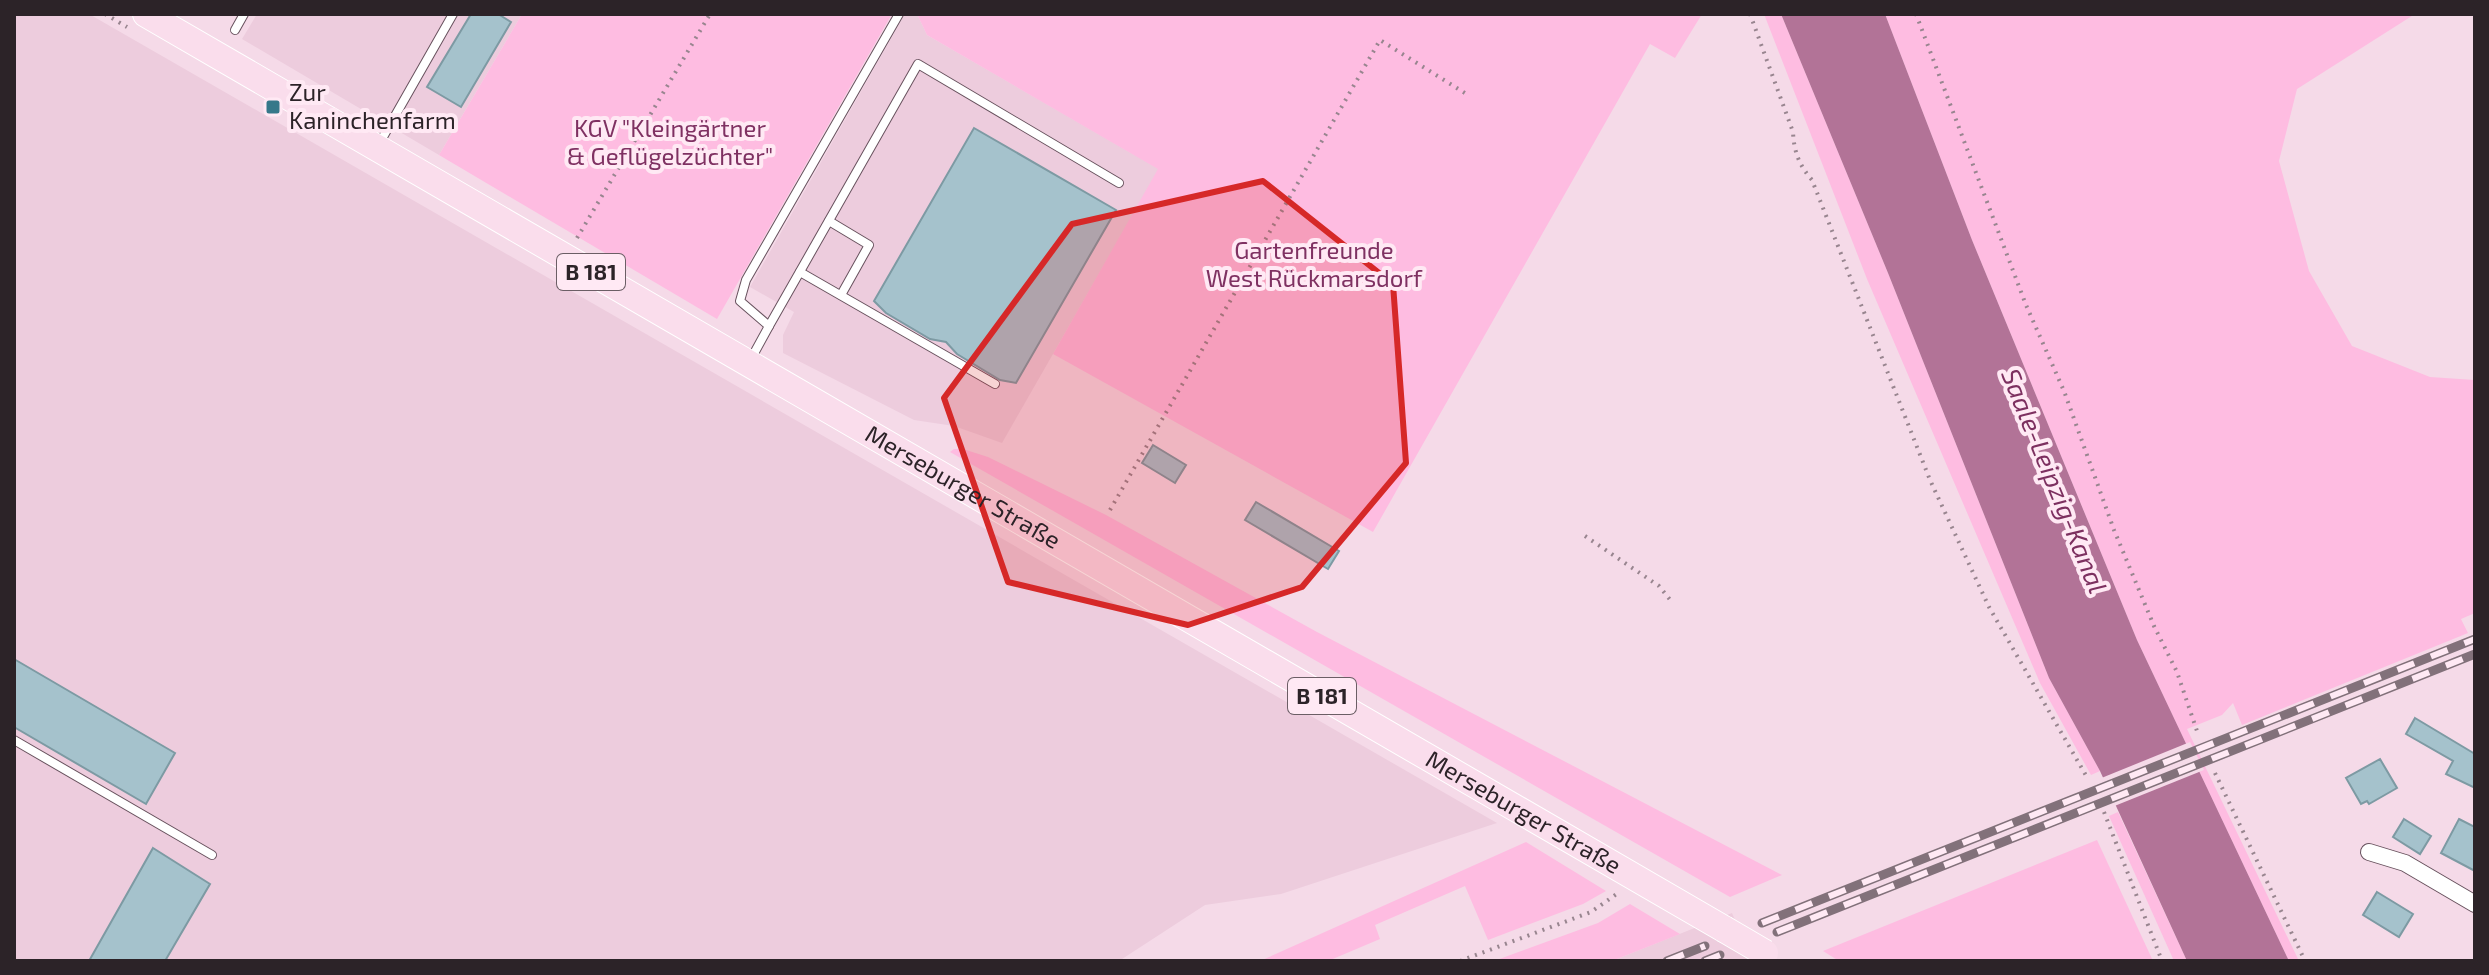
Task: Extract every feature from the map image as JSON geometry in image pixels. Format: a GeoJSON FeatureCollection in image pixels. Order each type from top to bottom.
{"type":"FeatureCollection","features":[{"type":"Feature","properties":{"kind":"main road","name":"Merseburger Straße"},"geometry":{"type":"LineString","coordinates":[[154,20],[1773,957]]}},
{"type":"Feature","properties":{"kind":"street"},"geometry":{"type":"LineString","coordinates":[[2369,852],[2405,863],[2475,904]]}},
{"type":"Feature","properties":{"kind":"lane"},"geometry":{"type":"LineString","coordinates":[[235,30],[244,14]]}},
{"type":"Feature","properties":{"kind":"lane"},"geometry":{"type":"LineString","coordinates":[[376,149],[453,14]]}},
{"type":"Feature","properties":{"kind":"lane"},"geometry":{"type":"LineString","coordinates":[[769,326],[740,301],[746,280],[899,14]]}},
{"type":"Feature","properties":{"kind":"lane"},"geometry":{"type":"LineString","coordinates":[[749,364],[918,64],[1119,183]]}},
{"type":"Feature","properties":{"kind":"lane"},"geometry":{"type":"LineString","coordinates":[[829,221],[869,245],[841,295]]}},
{"type":"Feature","properties":{"kind":"lane"},"geometry":{"type":"LineString","coordinates":[[800,272],[995,384]]}},
{"type":"Feature","properties":{"kind":"lane"},"geometry":{"type":"LineString","coordinates":[[14,740],[212,855]]}},
{"type":"Feature","properties":{"kind":"path"},"geometry":{"type":"LineString","coordinates":[[105,14],[154,20]]}},
{"type":"Feature","properties":{"kind":"path"},"geometry":{"type":"LineString","coordinates":[[566,257],[710,14]]}},
{"type":"Feature","properties":{"kind":"path"},"geometry":{"type":"LineString","coordinates":[[1750,14],[1793,132],[1800,166],[1812,180],[1930,480],[1989,607],[2088,779]]}},
{"type":"Feature","properties":{"kind":"path"},"geometry":{"type":"LineString","coordinates":[[1916,14],[2026,305],[2064,391],[2114,530],[2177,672],[2198,734]]}},
{"type":"Feature","properties":{"kind":"path"},"geometry":{"type":"LineString","coordinates":[[1110,510],[1380,40],[1468,95]]}},
{"type":"Feature","properties":{"kind":"path"},"geometry":{"type":"LineString","coordinates":[[1585,536],[1659,586],[1672,602]]}},
{"type":"Feature","properties":{"kind":"path"},"geometry":{"type":"LineString","coordinates":[[2215,773],[2305,961]]}},
{"type":"Feature","properties":{"kind":"path"},"geometry":{"type":"LineString","coordinates":[[2104,812],[2162,961]]}},
{"type":"Feature","properties":{"kind":"path"},"geometry":{"type":"LineString","coordinates":[[1460,961],[1591,912],[1615,897],[1632,876]]}},
{"type":"Feature","properties":{"kind":"highlighted area"},"geometry":{"type":"Polygon","coordinates":[[[1263,181],[1393,284],[1406,463],[1302,587],[1188,625],[1008,582],[944,398],[1072,224],[1263,181]]]}},
{"type":"Feature","properties":{"kind":"shaded area"},"geometry":{"type":"Polygon","coordinates":[[[14,14],[89,14],[1497,823],[1281,894],[1205,905],[1119,961],[14,961],[14,14]]]}},
{"type":"Feature","properties":{"kind":"shaded area"},"geometry":{"type":"Polygon","coordinates":[[[257,14],[522,14],[439,155],[242,39],[257,14]]]}},
{"type":"Feature","properties":{"kind":"shaded area"},"geometry":{"type":"Polygon","coordinates":[[[905,14],[917,14],[927,35],[1159,169],[1002,443],[954,426],[914,420],[783,353],[783,335],[794,312],[750,287],[905,14]]]}},
{"type":"Feature","properties":{"kind":"shaded area"},"geometry":{"type":"Polygon","coordinates":[[[1732,913],[1752,961],[1612,961],[1732,913]]]}},
{"type":"Feature","properties":{"kind":"green space","name":"KGV \"Kleingärtner & Geflügelzüchter\""},"geometry":{"type":"Polygon","coordinates":[[[522,14],[892,14],[717,319],[439,155],[522,14]]]}},
{"type":"Feature","properties":{"kind":"green space","name":"Gartenfreunde West Rückmarsdorf"},"geometry":{"type":"Polygon","coordinates":[[[917,14],[1702,14],[1675,58],[1650,44],[1373,532],[1053,354],[1158,169],[927,35],[917,14]]]}},
{"type":"Feature","properties":{"kind":"green space"},"geometry":{"type":"Polygon","coordinates":[[[1764,14],[1781,14],[2049,678],[2100,771],[2091,775],[2040,683],[1867,279],[1764,14]]]}},
{"type":"Feature","properties":{"kind":"green space"},"geometry":{"type":"Polygon","coordinates":[[[1885,14],[2415,14],[2297,89],[2279,161],[2309,271],[2352,346],[2430,377],[2475,380],[2475,613],[2461,619],[2468,633],[2242,725],[2233,703],[2222,715],[2187,729],[2299,961],[2289,961],[2137,640],[1972,240],[1885,14]]]}},
{"type":"Feature","properties":{"kind":"green space"},"geometry":{"type":"Polygon","coordinates":[[[954,449],[988,457],[1106,515],[1317,632],[1782,875],[1730,897],[950,452],[954,449]]]}},
{"type":"Feature","properties":{"kind":"green space"},"geometry":{"type":"Polygon","coordinates":[[[2118,812],[2187,961],[2174,961],[2109,816],[2118,812]]]}},
{"type":"Feature","properties":{"kind":"green space"},"geometry":{"type":"Polygon","coordinates":[[[2097,840],[2153,961],[1839,961],[1823,951],[2097,840]]]}},
{"type":"Feature","properties":{"kind":"green space"},"geometry":{"type":"Polygon","coordinates":[[[1526,842],[1606,891],[1583,904],[1488,940],[1465,886],[1375,925],[1380,939],[1328,961],[1260,961],[1526,842]]]}},
{"type":"Feature","properties":{"kind":"green space"},"geometry":{"type":"Polygon","coordinates":[[[1630,904],[1680,934],[1612,961],[1494,961],[1598,923],[1630,904]]]}},
{"type":"Feature","properties":{"kind":"water","name":"Saale-Leipzig-Kanal"},"geometry":{"type":"Polygon","coordinates":[[[1781,14],[1885,14],[1972,240],[2137,640],[2289,961],[2187,961],[2100,771],[2049,678],[1781,14]]]}},
{"type":"Feature","properties":{"kind":"pier"},"geometry":{"type":"Polygon","coordinates":[[[2190,742],[2204,770],[2112,807],[2099,779],[2190,742]]]}},
{"type":"Feature","properties":{"kind":"building"},"geometry":{"type":"Polygon","coordinates":[[[471,14],[498,14],[511,22],[461,107],[427,87],[471,14]]]}},
{"type":"Feature","properties":{"kind":"building"},"geometry":{"type":"Polygon","coordinates":[[[974,128],[1116,210],[1016,383],[1000,380],[957,354],[946,342],[930,339],[886,313],[874,301],[974,128]]]}},
{"type":"Feature","properties":{"kind":"building"},"geometry":{"type":"Polygon","coordinates":[[[1153,445],[1186,465],[1175,483],[1142,463],[1153,445]]]}},
{"type":"Feature","properties":{"kind":"building"},"geometry":{"type":"Polygon","coordinates":[[[1256,502],[1339,551],[1328,569],[1245,520],[1256,502]]]}},
{"type":"Feature","properties":{"kind":"building"},"geometry":{"type":"Polygon","coordinates":[[[14,659],[175,753],[146,804],[14,727],[14,659]]]}},
{"type":"Feature","properties":{"kind":"building"},"geometry":{"type":"Polygon","coordinates":[[[2415,718],[2475,754],[2475,788],[2446,774],[2453,761],[2406,734],[2415,718]]]}},
{"type":"Feature","properties":{"kind":"building"},"geometry":{"type":"Polygon","coordinates":[[[2380,759],[2397,788],[2369,804],[2367,801],[2361,804],[2346,778],[2380,759]]]}},
{"type":"Feature","properties":{"kind":"building"},"geometry":{"type":"Polygon","coordinates":[[[2404,819],[2431,836],[2420,854],[2393,837],[2404,819]]]}},
{"type":"Feature","properties":{"kind":"building"},"geometry":{"type":"Polygon","coordinates":[[[2459,819],[2475,827],[2475,871],[2441,853],[2459,819]]]}},
{"type":"Feature","properties":{"kind":"building"},"geometry":{"type":"Polygon","coordinates":[[[153,848],[210,884],[165,961],[89,961],[153,848]]]}},
{"type":"Feature","properties":{"kind":"building"},"geometry":{"type":"Polygon","coordinates":[[[2377,892],[2413,914],[2399,937],[2363,915],[2377,892]]]}},
{"type":"Feature","properties":{"kind":"railway"},"geometry":{"type":"LineString","coordinates":[[1762,923],[2475,639]]}},
{"type":"Feature","properties":{"kind":"railway"},"geometry":{"type":"LineString","coordinates":[[1777,932],[2475,654]]}},
{"type":"Feature","properties":{"kind":"railway"},"geometry":{"type":"LineString","coordinates":[[1667,961],[1705,946]]}},
{"type":"Feature","properties":{"kind":"railway"},"geometry":{"type":"LineString","coordinates":[[1705,961],[1720,955]]}},
{"type":"Feature","properties":{"kind":"place","name":"Zur Kaninchenfarm"},"geometry":{"type":"Point","coordinates":[273,107]}}]}
